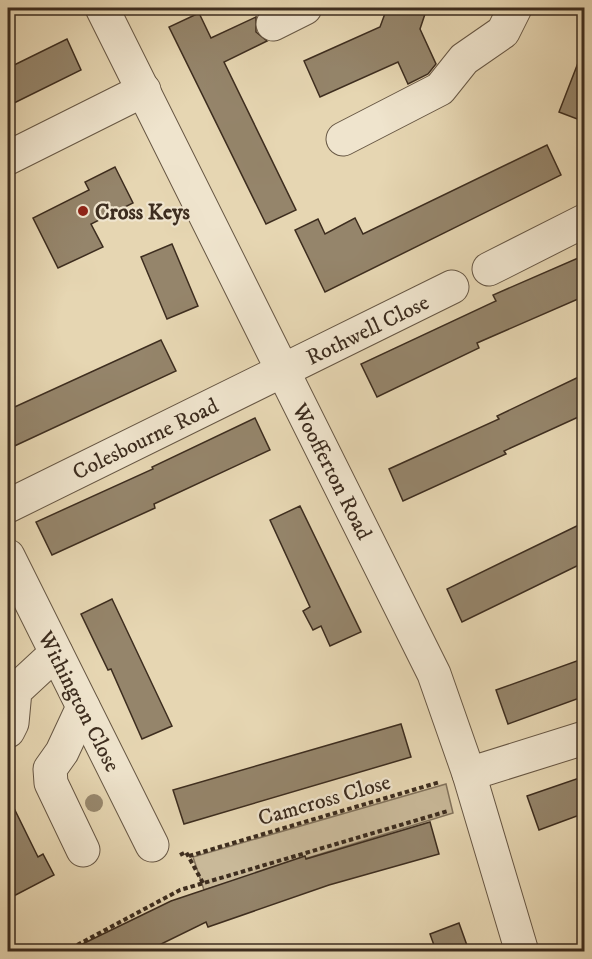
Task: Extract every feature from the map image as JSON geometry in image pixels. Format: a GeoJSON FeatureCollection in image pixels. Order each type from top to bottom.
{"type":"FeatureCollection","features":[{"type":"Feature","properties":{"kind":"street","name":"Woofferton Road"},"geometry":{"type":"LineString","coordinates":[[102,8],[434,674],[474,788],[522,951]]}},
{"type":"Feature","properties":{"kind":"street"},"geometry":{"type":"LineString","coordinates":[[273,24],[305,8]]}},
{"type":"Feature","properties":{"kind":"street"},"geometry":{"type":"LineString","coordinates":[[343,139],[440,89],[464,59],[503,32],[514,8]]}},
{"type":"Feature","properties":{"kind":"street"},"geometry":{"type":"LineString","coordinates":[[8,158],[144,90]]}},
{"type":"Feature","properties":{"kind":"street"},"geometry":{"type":"LineString","coordinates":[[489,269],[585,221]]}},
{"type":"Feature","properties":{"kind":"street","name":"Rothwell Close"},"geometry":{"type":"LineString","coordinates":[[282,371],[452,287]]}},
{"type":"Feature","properties":{"kind":"street","name":"Colesbourne Road"},"geometry":{"type":"LineString","coordinates":[[8,506],[282,371]]}},
{"type":"Feature","properties":{"kind":"street","name":"Withington Close"},"geometry":{"type":"LineString","coordinates":[[8,556],[83,707],[165,850]]}},
{"type":"Feature","properties":{"kind":"street"},"geometry":{"type":"LineString","coordinates":[[8,731],[12,723],[15,691],[56,653]]}},
{"type":"Feature","properties":{"kind":"street"},"geometry":{"type":"LineString","coordinates":[[83,707],[62,752],[50,769],[51,783],[83,850]]}},
{"type":"Feature","properties":{"kind":"street"},"geometry":{"type":"LineString","coordinates":[[474,788],[585,738]]}},
{"type":"Feature","properties":{"kind":"path","name":"Camcross Close"},"geometry":{"type":"LineString","coordinates":[[165,850],[186,852],[189,856],[474,788]]}},
{"type":"Feature","properties":{"kind":"path","name":"Camcross Close"},"geometry":{"type":"LineString","coordinates":[[64,951],[180,890],[474,788]]}},
{"type":"Feature","properties":{"kind":"path"},"geometry":{"type":"LineString","coordinates":[[189,856],[204,883]]}},
{"type":"Feature","properties":{"kind":"shaded area"},"geometry":{"type":"Polygon","coordinates":[[[446,784],[453,813],[204,890],[193,857],[446,784]]]}},
{"type":"Feature","properties":{"kind":"building"},"geometry":{"type":"Polygon","coordinates":[[[387,8],[427,8],[420,29],[436,64],[428,74],[408,84],[398,62],[320,97],[304,61],[380,27],[387,8]]]}},
{"type":"Feature","properties":{"kind":"building"},"geometry":{"type":"Polygon","coordinates":[[[199,13],[211,38],[256,17],[256,32],[267,41],[224,62],[296,210],[266,224],[169,27],[199,13]]]}},
{"type":"Feature","properties":{"kind":"building"},"geometry":{"type":"Polygon","coordinates":[[[67,39],[81,70],[8,106],[8,68],[67,39]]]}},
{"type":"Feature","properties":{"kind":"building"},"geometry":{"type":"Polygon","coordinates":[[[583,50],[585,50],[585,122],[559,112],[583,50]]]}},
{"type":"Feature","properties":{"kind":"building"},"geometry":{"type":"Polygon","coordinates":[[[547,145],[561,175],[325,292],[295,230],[318,219],[325,234],[355,218],[363,234],[547,145]]]}},
{"type":"Feature","properties":{"kind":"building","name":"Cross Keys"},"geometry":{"type":"Polygon","coordinates":[[[115,167],[133,203],[91,224],[103,247],[58,268],[33,218],[89,190],[85,182],[115,167]]]}},
{"type":"Feature","properties":{"kind":"building"},"geometry":{"type":"Polygon","coordinates":[[[172,244],[198,306],[167,319],[141,257],[172,244]]]}},
{"type":"Feature","properties":{"kind":"building"},"geometry":{"type":"Polygon","coordinates":[[[585,255],[585,296],[477,343],[479,348],[377,397],[361,364],[496,301],[493,295],[585,255]]]}},
{"type":"Feature","properties":{"kind":"building"},"geometry":{"type":"Polygon","coordinates":[[[161,340],[176,371],[8,449],[8,410],[161,340]]]}},
{"type":"Feature","properties":{"kind":"building"},"geometry":{"type":"Polygon","coordinates":[[[585,374],[585,414],[504,451],[506,454],[403,501],[389,469],[499,419],[497,416],[585,374]]]}},
{"type":"Feature","properties":{"kind":"building"},"geometry":{"type":"Polygon","coordinates":[[[255,418],[270,450],[154,504],[155,508],[52,555],[36,522],[153,469],[152,467],[255,418]]]}},
{"type":"Feature","properties":{"kind":"building"},"geometry":{"type":"Polygon","coordinates":[[[300,506],[361,632],[330,646],[321,626],[313,630],[303,611],[310,607],[270,520],[300,506]]]}},
{"type":"Feature","properties":{"kind":"building"},"geometry":{"type":"Polygon","coordinates":[[[585,522],[585,562],[462,622],[447,589],[585,522]]]}},
{"type":"Feature","properties":{"kind":"building"},"geometry":{"type":"Polygon","coordinates":[[[112,599],[172,726],[142,739],[111,669],[108,670],[81,614],[112,599]]]}},
{"type":"Feature","properties":{"kind":"building"},"geometry":{"type":"Polygon","coordinates":[[[585,658],[585,696],[508,724],[496,690],[585,658]]]}},
{"type":"Feature","properties":{"kind":"building"},"geometry":{"type":"Polygon","coordinates":[[[401,724],[411,757],[184,824],[173,790],[401,724]]]}},
{"type":"Feature","properties":{"kind":"building"},"geometry":{"type":"Polygon","coordinates":[[[585,776],[585,813],[539,830],[527,796],[585,776]]]}},
{"type":"Feature","properties":{"kind":"building"},"geometry":{"type":"Polygon","coordinates":[[[8,796],[38,857],[43,854],[54,875],[8,899],[8,796]]]}},
{"type":"Feature","properties":{"kind":"building"},"geometry":{"type":"Polygon","coordinates":[[[430,822],[439,854],[329,885],[208,927],[206,922],[147,951],[68,951],[171,901],[305,856],[306,859],[430,822]]]}},
{"type":"Feature","properties":{"kind":"building"},"geometry":{"type":"Polygon","coordinates":[[[459,923],[469,951],[436,951],[430,934],[459,923]]]}},
{"type":"Feature","properties":{"kind":"place","name":"Cross Keys"},"geometry":{"type":"Point","coordinates":[83,211]}}]}
